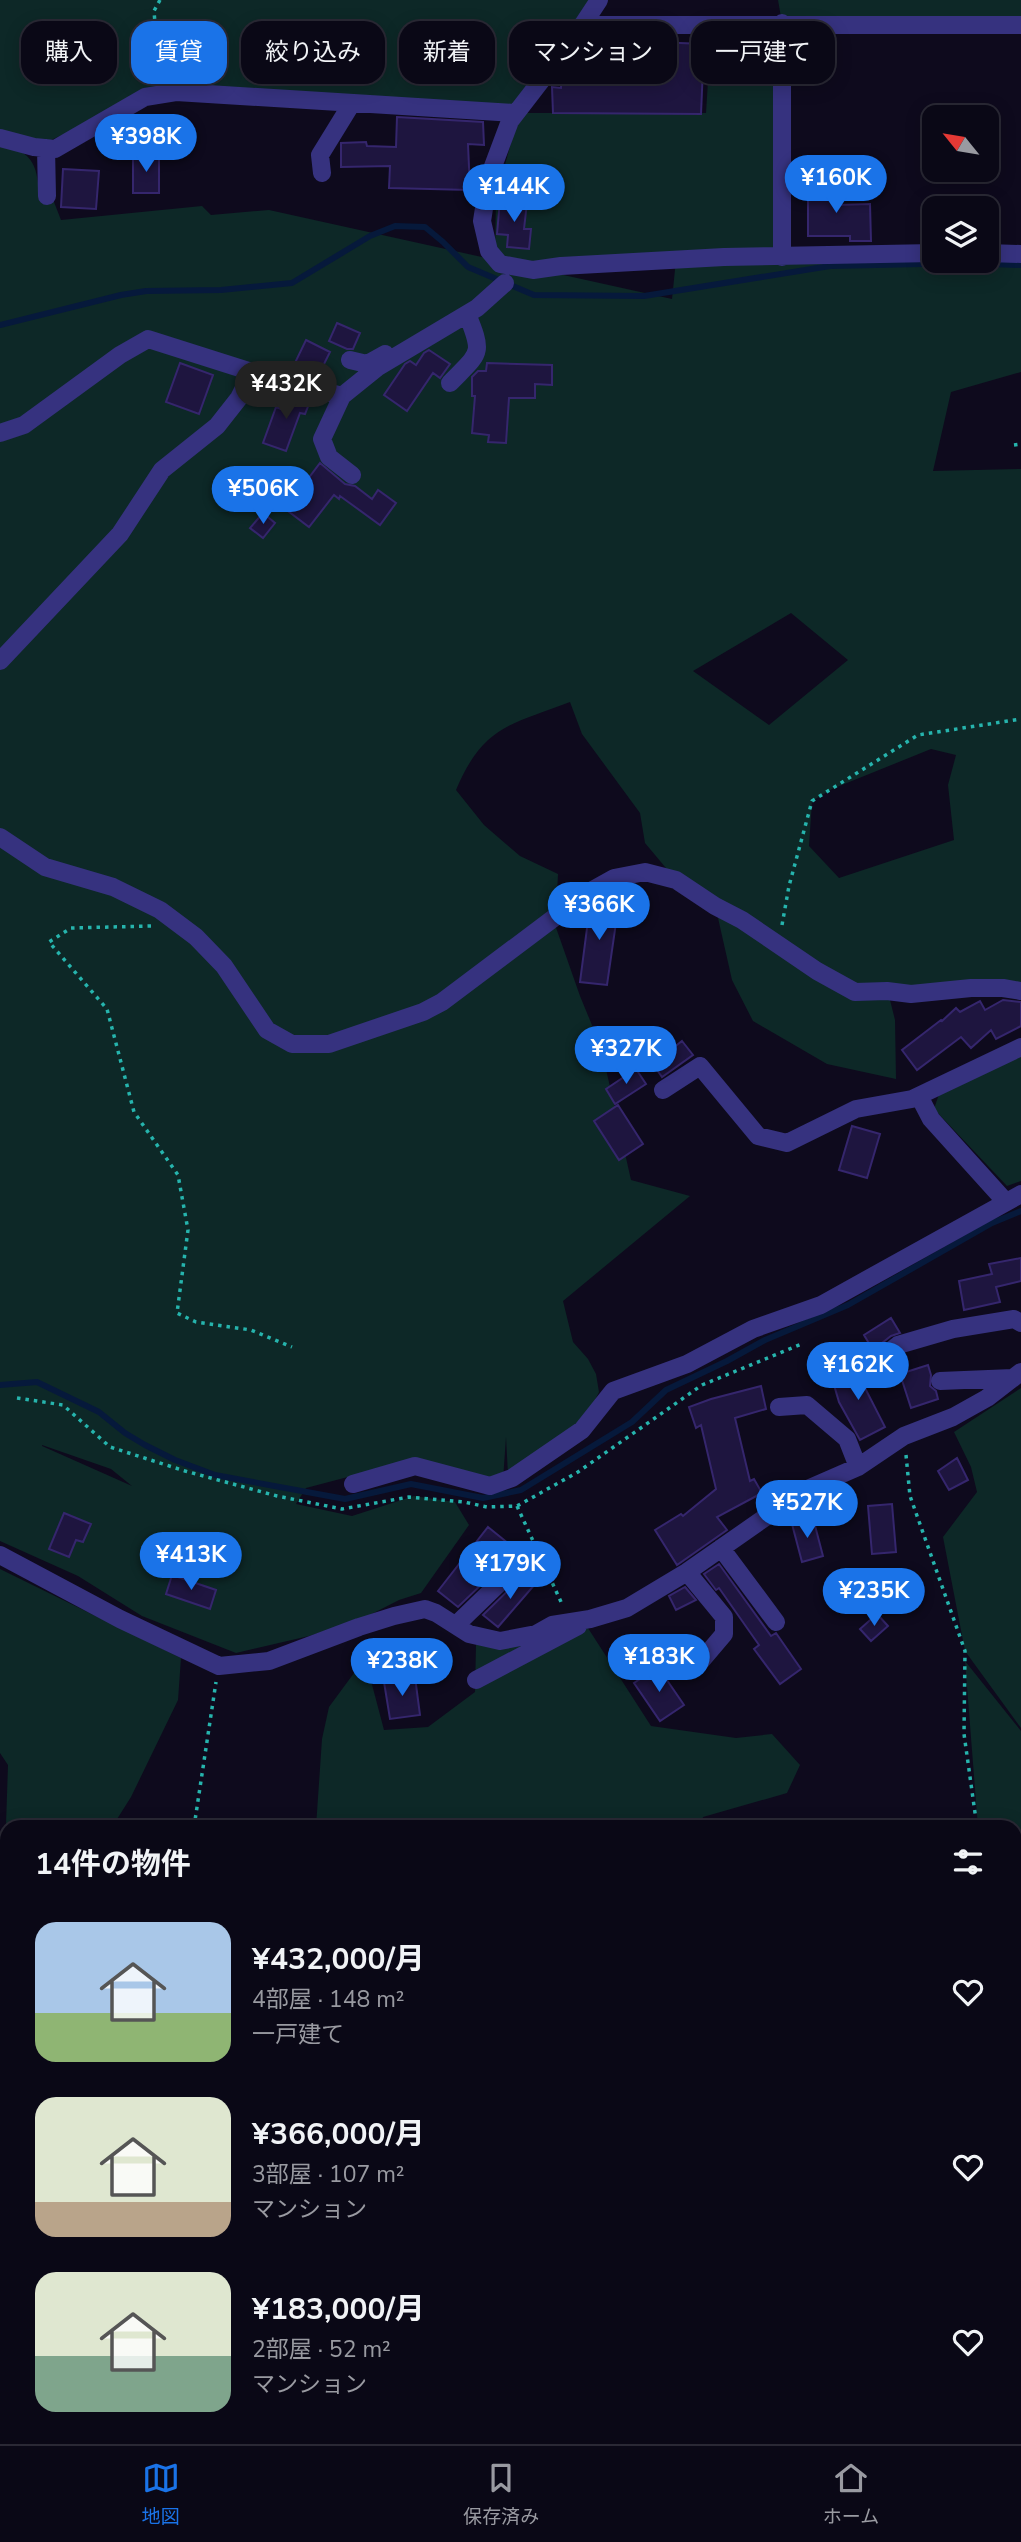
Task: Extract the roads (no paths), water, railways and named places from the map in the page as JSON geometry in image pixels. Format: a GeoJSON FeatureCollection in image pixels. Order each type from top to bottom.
{"type":"FeatureCollection","features":[{"type":"Feature","properties":{"kind":"street"},"geometry":{"type":"LineString","coordinates":[[585,21],[599,0]]}},
{"type":"Feature","properties":{"kind":"street"},"geometry":{"type":"LineString","coordinates":[[835,23],[1021,25]]}},
{"type":"Feature","properties":{"kind":"street"},"geometry":{"type":"LineString","coordinates":[[536,84],[514,113],[489,177],[482,221],[489,251],[500,264],[533,270],[573,265],[724,257],[922,253]]}},
{"type":"Feature","properties":{"kind":"street"},"geometry":{"type":"LineString","coordinates":[[782,84],[782,257]]}},
{"type":"Feature","properties":{"kind":"street"},"geometry":{"type":"LineString","coordinates":[[0,138],[55,149],[145,97],[185,92],[514,113]]}},
{"type":"Feature","properties":{"kind":"street"},"geometry":{"type":"LineString","coordinates":[[322,173],[320,155],[352,103]]}},
{"type":"Feature","properties":{"kind":"street"},"geometry":{"type":"LineString","coordinates":[[46,148],[47,196]]}},
{"type":"Feature","properties":{"kind":"street"},"geometry":{"type":"LineString","coordinates":[[999,253],[1021,254]]}},
{"type":"Feature","properties":{"kind":"street"},"geometry":{"type":"LineString","coordinates":[[352,475],[329,457],[323,439],[342,396],[378,368],[467,314],[505,283]]}},
{"type":"Feature","properties":{"kind":"street"},"geometry":{"type":"LineString","coordinates":[[450,383],[476,356],[478,349],[467,314]]}},
{"type":"Feature","properties":{"kind":"street"},"geometry":{"type":"LineString","coordinates":[[349,360],[367,364],[415,338],[422,341]]}},
{"type":"Feature","properties":{"kind":"street"},"geometry":{"type":"LineString","coordinates":[[0,433],[24,425],[109,362],[148,339],[342,396]]}},
{"type":"Feature","properties":{"kind":"street"},"geometry":{"type":"LineString","coordinates":[[0,661],[120,534],[162,470],[217,426],[239,398],[253,372]]}},
{"type":"Feature","properties":{"kind":"street"},"geometry":{"type":"LineString","coordinates":[[0,837],[46,867],[113,887],[160,910],[196,937],[224,966],[267,1030],[292,1044],[329,1044],[423,1012],[442,1002],[587,893],[614,878],[645,872],[676,880],[817,971],[855,992],[887,991],[911,994],[982,988],[1021,990]]}},
{"type":"Feature","properties":{"kind":"street"},"geometry":{"type":"LineString","coordinates":[[663,1090],[700,1066],[758,1136],[787,1143],[856,1109],[919,1096],[1021,1047]]}},
{"type":"Feature","properties":{"kind":"street"},"geometry":{"type":"LineString","coordinates":[[353,1484],[415,1466],[490,1486],[512,1478],[582,1430],[613,1391],[687,1364],[753,1329],[821,1305],[1013,1197],[931,1119],[919,1096]]}},
{"type":"Feature","properties":{"kind":"street"},"geometry":{"type":"LineString","coordinates":[[876,1362],[898,1345],[942,1332],[1014,1319],[1021,1323]]}},
{"type":"Feature","properties":{"kind":"street"},"geometry":{"type":"LineString","coordinates":[[940,1381],[1017,1375]]}},
{"type":"Feature","properties":{"kind":"street"},"geometry":{"type":"LineString","coordinates":[[0,1555],[120,1619],[219,1666],[269,1661],[394,1616],[425,1609],[469,1634],[500,1641],[536,1634],[552,1625],[590,1619],[627,1608],[687,1572],[803,1491],[858,1467],[904,1436],[953,1417],[987,1398],[1017,1375]]}},
{"type":"Feature","properties":{"kind":"street"},"geometry":{"type":"LineString","coordinates":[[779,1407],[807,1405],[846,1439],[858,1467]]}},
{"type":"Feature","properties":{"kind":"street"},"geometry":{"type":"LineString","coordinates":[[721,1548],[776,1622]]}},
{"type":"Feature","properties":{"kind":"street"},"geometry":{"type":"LineString","coordinates":[[456,1625],[520,1563]]}},
{"type":"Feature","properties":{"kind":"street"},"geometry":{"type":"LineString","coordinates":[[687,1572],[724,1617],[724,1634],[696,1667]]}},
{"type":"Feature","properties":{"kind":"street"},"geometry":{"type":"LineString","coordinates":[[476,1680],[590,1619]]}},
{"type":"Feature","properties":{"kind":"waterway"},"geometry":{"type":"LineString","coordinates":[[0,325],[146,291],[221,290],[292,283],[370,236],[395,226],[425,227],[468,267],[534,295],[644,296],[830,266],[967,263],[1021,265]]}},
{"type":"Feature","properties":{"kind":"waterway"},"geometry":{"type":"LineString","coordinates":[[0,1385],[37,1382],[99,1412],[145,1445],[215,1475],[345,1499],[411,1484],[483,1498],[521,1490],[632,1422],[666,1390],[765,1340],[848,1305],[992,1223],[1021,1211]]}}]}
